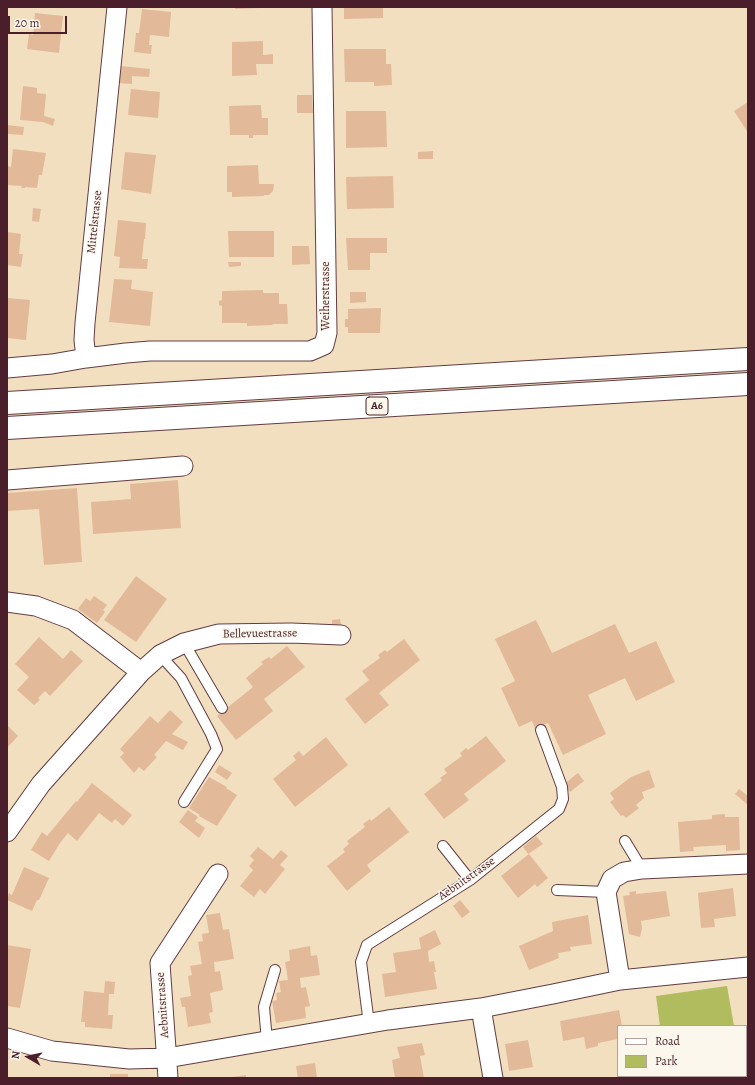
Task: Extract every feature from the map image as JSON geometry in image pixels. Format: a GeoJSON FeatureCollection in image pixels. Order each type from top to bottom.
{"type":"FeatureCollection","features":[{"type":"Feature","properties":{"kind":"highway","name":"A6"},"geometry":{"type":"LineString","coordinates":[[7,403],[748,359]]}},
{"type":"Feature","properties":{"kind":"highway","name":"A6"},"geometry":{"type":"LineString","coordinates":[[7,428],[748,384]]}},
{"type":"Feature","properties":{"kind":"street","name":"Mittelstrasse"},"geometry":{"type":"LineString","coordinates":[[86,358],[84,340],[85,323],[117,7]]}},
{"type":"Feature","properties":{"kind":"street","name":"Weiherstrasse"},"geometry":{"type":"LineString","coordinates":[[86,358],[150,351],[310,351],[324,345],[327,333],[322,7]]}},
{"type":"Feature","properties":{"kind":"street"},"geometry":{"type":"LineString","coordinates":[[7,368],[52,364],[86,358]]}},
{"type":"Feature","properties":{"kind":"street"},"geometry":{"type":"LineString","coordinates":[[7,480],[183,466]]}},
{"type":"Feature","properties":{"kind":"street"},"geometry":{"type":"LineString","coordinates":[[7,602],[36,606],[73,620],[141,672]]}},
{"type":"Feature","properties":{"kind":"street","name":"Bellevuestrasse"},"geometry":{"type":"LineString","coordinates":[[7,832],[41,784],[141,672],[160,655],[184,643],[219,634],[291,633],[341,635]]}},
{"type":"Feature","properties":{"kind":"street"},"geometry":{"type":"LineString","coordinates":[[620,980],[606,892],[612,879],[624,872],[642,869],[748,864]]}},
{"type":"Feature","properties":{"kind":"street","name":"Aebnitstrasse"},"geometry":{"type":"LineString","coordinates":[[168,1078],[160,963],[218,874]]}},
{"type":"Feature","properties":{"kind":"street"},"geometry":{"type":"LineString","coordinates":[[7,1038],[52,1051],[129,1059],[167,1058],[268,1040],[481,1008],[620,980],[748,966]]}},
{"type":"Feature","properties":{"kind":"street"},"geometry":{"type":"LineString","coordinates":[[481,1008],[493,1078]]}},
{"type":"Feature","properties":{"kind":"lane"},"geometry":{"type":"LineString","coordinates":[[184,643],[222,708]]}},
{"type":"Feature","properties":{"kind":"lane"},"geometry":{"type":"LineString","coordinates":[[160,655],[181,678],[211,734],[216,749],[184,802]]}},
{"type":"Feature","properties":{"kind":"lane","name":"Aebnitstrasse"},"geometry":{"type":"LineString","coordinates":[[369,1024],[361,962],[367,945],[470,880],[559,808],[563,799],[562,788],[541,730]]}},
{"type":"Feature","properties":{"kind":"lane"},"geometry":{"type":"LineString","coordinates":[[626,841],[642,869]]}},
{"type":"Feature","properties":{"kind":"lane"},"geometry":{"type":"LineString","coordinates":[[443,846],[470,880]]}},
{"type":"Feature","properties":{"kind":"lane"},"geometry":{"type":"LineString","coordinates":[[557,890],[606,892]]}},
{"type":"Feature","properties":{"kind":"lane"},"geometry":{"type":"LineString","coordinates":[[268,1040],[264,1007],[275,970]]}},
{"type":"Feature","properties":{"kind":"green space"},"geometry":{"type":"Polygon","coordinates":[[[727,986],[734,1025],[660,1025],[656,996],[727,986]]]}},
{"type":"Feature","properties":{"kind":"green space"},"geometry":{"type":"Polygon","coordinates":[[[667,1077],[742,1077],[742,1078],[667,1077]]]}},
{"type":"Feature","properties":{"kind":"building"},"geometry":{"type":"Polygon","coordinates":[[[235,7],[260,7],[260,8],[235,9],[235,7]]]}},
{"type":"Feature","properties":{"kind":"building"},"geometry":{"type":"Polygon","coordinates":[[[344,7],[383,7],[383,18],[344,19],[344,7]]]}},
{"type":"Feature","properties":{"kind":"building"},"geometry":{"type":"Polygon","coordinates":[[[142,9],[171,12],[169,37],[150,35],[149,45],[152,45],[151,54],[134,52],[136,33],[139,33],[142,9]]]}},
{"type":"Feature","properties":{"kind":"building"},"geometry":{"type":"Polygon","coordinates":[[[35,13],[63,16],[59,53],[27,49],[29,34],[33,35],[35,13]]]}},
{"type":"Feature","properties":{"kind":"building"},"geometry":{"type":"Polygon","coordinates":[[[263,41],[263,55],[273,54],[273,64],[256,64],[257,75],[232,76],[232,42],[263,41]]]}},
{"type":"Feature","properties":{"kind":"building"},"geometry":{"type":"Polygon","coordinates":[[[344,49],[386,49],[386,64],[391,64],[392,85],[374,86],[374,82],[345,82],[344,49]]]}},
{"type":"Feature","properties":{"kind":"building"},"geometry":{"type":"Polygon","coordinates":[[[121,66],[150,69],[149,77],[132,76],[132,84],[119,83],[121,66]]]}},
{"type":"Feature","properties":{"kind":"building"},"geometry":{"type":"Polygon","coordinates":[[[23,86],[37,88],[37,93],[46,94],[44,116],[55,119],[53,126],[43,122],[20,120],[23,86]]]}},
{"type":"Feature","properties":{"kind":"building"},"geometry":{"type":"Polygon","coordinates":[[[131,89],[160,92],[158,118],[128,115],[131,89]]]}},
{"type":"Feature","properties":{"kind":"building"},"geometry":{"type":"Polygon","coordinates":[[[297,95],[312,95],[313,113],[297,113],[297,95]]]}},
{"type":"Feature","properties":{"kind":"building"},"geometry":{"type":"Polygon","coordinates":[[[748,102],[748,133],[734,111],[748,102]]]}},
{"type":"Feature","properties":{"kind":"building"},"geometry":{"type":"Polygon","coordinates":[[[261,105],[262,118],[268,118],[268,135],[253,135],[253,138],[249,138],[249,135],[230,135],[229,106],[261,105]]]}},
{"type":"Feature","properties":{"kind":"building"},"geometry":{"type":"Polygon","coordinates":[[[346,111],[386,111],[387,147],[346,148],[346,111]]]}},
{"type":"Feature","properties":{"kind":"building"},"geometry":{"type":"Polygon","coordinates":[[[7,125],[24,127],[23,135],[7,134],[7,125]]]}},
{"type":"Feature","properties":{"kind":"building"},"geometry":{"type":"Polygon","coordinates":[[[13,149],[46,153],[42,175],[39,175],[37,188],[21,188],[22,186],[7,185],[8,166],[11,167],[13,149]]]}},
{"type":"Feature","properties":{"kind":"building"},"geometry":{"type":"Polygon","coordinates":[[[433,151],[433,159],[418,159],[418,152],[433,151]]]}},
{"type":"Feature","properties":{"kind":"building"},"geometry":{"type":"Polygon","coordinates":[[[125,152],[156,155],[151,194],[121,189],[125,152]]]}},
{"type":"Feature","properties":{"kind":"building"},"geometry":{"type":"Polygon","coordinates":[[[258,165],[259,184],[274,184],[273,191],[269,195],[264,196],[232,197],[232,192],[227,192],[227,166],[258,165]]]}},
{"type":"Feature","properties":{"kind":"building"},"geometry":{"type":"Polygon","coordinates":[[[393,176],[394,208],[347,209],[346,177],[393,176]]]}},
{"type":"Feature","properties":{"kind":"building"},"geometry":{"type":"Polygon","coordinates":[[[33,208],[41,209],[39,222],[32,221],[33,208]]]}},
{"type":"Feature","properties":{"kind":"building"},"geometry":{"type":"Polygon","coordinates":[[[118,220],[146,223],[142,259],[148,259],[147,269],[119,268],[120,257],[114,256],[118,220]]]}},
{"type":"Feature","properties":{"kind":"building"},"geometry":{"type":"Polygon","coordinates":[[[228,231],[274,231],[274,257],[229,257],[228,231]]]}},
{"type":"Feature","properties":{"kind":"building"},"geometry":{"type":"Polygon","coordinates":[[[7,232],[21,234],[19,254],[23,254],[21,267],[7,265],[7,232]]]}},
{"type":"Feature","properties":{"kind":"building"},"geometry":{"type":"Polygon","coordinates":[[[346,238],[387,238],[387,253],[370,253],[370,270],[348,270],[346,238]]]}},
{"type":"Feature","properties":{"kind":"building"},"geometry":{"type":"Polygon","coordinates":[[[292,246],[309,246],[310,264],[292,265],[292,246]]]}},
{"type":"Feature","properties":{"kind":"building"},"geometry":{"type":"Polygon","coordinates":[[[228,262],[241,262],[241,266],[229,267],[228,262]]]}},
{"type":"Feature","properties":{"kind":"building"},"geometry":{"type":"Polygon","coordinates":[[[114,279],[132,280],[131,289],[153,292],[150,326],[109,322],[114,279]]]}},
{"type":"Feature","properties":{"kind":"building"},"geometry":{"type":"Polygon","coordinates":[[[263,290],[263,293],[279,293],[279,304],[287,304],[288,324],[247,326],[247,323],[222,323],[222,306],[219,305],[219,301],[222,300],[222,291],[263,290]]]}},
{"type":"Feature","properties":{"kind":"building"},"geometry":{"type":"Polygon","coordinates":[[[350,292],[366,292],[366,302],[350,303],[350,292]]]}},
{"type":"Feature","properties":{"kind":"building"},"geometry":{"type":"Polygon","coordinates":[[[7,298],[30,300],[26,340],[7,338],[7,298]]]}},
{"type":"Feature","properties":{"kind":"building"},"geometry":{"type":"Polygon","coordinates":[[[381,308],[380,333],[348,333],[348,327],[345,327],[345,319],[348,319],[348,309],[381,308]]]}},
{"type":"Feature","properties":{"kind":"building"},"geometry":{"type":"Polygon","coordinates":[[[178,480],[181,528],[93,534],[91,502],[131,499],[130,484],[178,480]]]}},
{"type":"Feature","properties":{"kind":"building"},"geometry":{"type":"Polygon","coordinates":[[[77,488],[82,562],[44,565],[39,509],[7,511],[7,493],[77,488]]]}},
{"type":"Feature","properties":{"kind":"building"},"geometry":{"type":"Polygon","coordinates":[[[136,576],[167,599],[136,642],[104,620],[136,576]]]}},
{"type":"Feature","properties":{"kind":"building"},"geometry":{"type":"Polygon","coordinates":[[[94,596],[107,605],[103,610],[105,612],[97,623],[78,609],[86,598],[90,601],[94,596]]]}},
{"type":"Feature","properties":{"kind":"building"},"geometry":{"type":"Polygon","coordinates":[[[340,619],[341,624],[332,625],[332,620],[340,619]]]}},
{"type":"Feature","properties":{"kind":"building"},"geometry":{"type":"Polygon","coordinates":[[[536,620],[552,653],[615,624],[629,653],[656,641],[675,682],[636,701],[625,678],[588,695],[606,734],[563,755],[548,723],[535,729],[532,721],[519,727],[501,688],[515,681],[495,639],[536,620]]]}},
{"type":"Feature","properties":{"kind":"building"},"geometry":{"type":"Polygon","coordinates":[[[39,637],[63,659],[71,650],[83,661],[50,696],[45,691],[38,698],[40,700],[34,705],[17,690],[29,677],[15,664],[39,637]]]}},
{"type":"Feature","properties":{"kind":"building"},"geometry":{"type":"Polygon","coordinates":[[[404,639],[420,660],[379,693],[389,705],[365,724],[345,699],[369,680],[362,671],[380,658],[378,655],[385,650],[387,652],[404,639]]]}},
{"type":"Feature","properties":{"kind":"building"},"geometry":{"type":"Polygon","coordinates":[[[287,646],[305,667],[264,699],[273,711],[236,740],[217,716],[253,687],[246,678],[263,664],[261,662],[269,657],[271,659],[287,646]]]}},
{"type":"Feature","properties":{"kind":"building"},"geometry":{"type":"Polygon","coordinates":[[[170,710],[183,722],[172,734],[188,742],[183,750],[166,741],[154,755],[157,757],[144,771],[139,767],[134,773],[120,757],[124,753],[120,749],[150,716],[158,723],[170,710]]]}},
{"type":"Feature","properties":{"kind":"building"},"geometry":{"type":"Polygon","coordinates":[[[7,725],[18,736],[7,748],[7,725]]]}},
{"type":"Feature","properties":{"kind":"building"},"geometry":{"type":"Polygon","coordinates":[[[486,736],[506,761],[464,794],[469,800],[444,819],[424,794],[442,780],[440,778],[447,773],[444,769],[462,756],[460,753],[466,748],[468,750],[486,736]]]}},
{"type":"Feature","properties":{"kind":"building"},"geometry":{"type":"Polygon","coordinates":[[[326,737],[348,765],[295,807],[273,779],[296,760],[293,756],[299,751],[303,756],[326,737]]]}},
{"type":"Feature","properties":{"kind":"building"},"geometry":{"type":"Polygon","coordinates":[[[219,765],[232,773],[227,780],[215,772],[219,765]]]}},
{"type":"Feature","properties":{"kind":"building"},"geometry":{"type":"Polygon","coordinates":[[[649,770],[655,787],[642,792],[644,798],[636,805],[639,808],[626,818],[623,815],[621,816],[610,802],[614,799],[610,793],[631,777],[649,770]]]}},
{"type":"Feature","properties":{"kind":"building"},"geometry":{"type":"Polygon","coordinates":[[[578,773],[584,781],[570,792],[564,784],[578,773]]]}},
{"type":"Feature","properties":{"kind":"building"},"geometry":{"type":"Polygon","coordinates":[[[209,777],[227,787],[226,788],[237,795],[217,826],[199,816],[200,815],[189,808],[209,777]]]}},
{"type":"Feature","properties":{"kind":"building"},"geometry":{"type":"Polygon","coordinates":[[[92,783],[132,815],[123,826],[115,819],[112,823],[99,813],[77,841],[68,833],[49,861],[31,850],[42,832],[47,836],[92,783]]]}},
{"type":"Feature","properties":{"kind":"building"},"geometry":{"type":"Polygon","coordinates":[[[739,789],[748,796],[748,805],[735,794],[739,789]]]}},
{"type":"Feature","properties":{"kind":"building"},"geometry":{"type":"Polygon","coordinates":[[[389,807],[409,832],[367,865],[371,871],[347,891],[327,866],[345,852],[343,849],[349,844],[347,841],[365,827],[363,824],[370,819],[371,821],[389,807]]]}},
{"type":"Feature","properties":{"kind":"building"},"geometry":{"type":"Polygon","coordinates":[[[188,810],[198,817],[195,821],[205,828],[199,838],[179,822],[188,810]]]}},
{"type":"Feature","properties":{"kind":"building"},"geometry":{"type":"Polygon","coordinates":[[[725,814],[725,817],[739,817],[740,850],[726,851],[726,845],[693,847],[694,851],[680,852],[678,822],[712,819],[712,815],[725,814]]]}},
{"type":"Feature","properties":{"kind":"building"},"geometry":{"type":"Polygon","coordinates":[[[536,836],[543,844],[528,854],[523,847],[536,836]]]}},
{"type":"Feature","properties":{"kind":"building"},"geometry":{"type":"Polygon","coordinates":[[[258,847],[273,859],[281,850],[288,856],[280,865],[285,869],[265,894],[260,889],[254,897],[240,886],[253,870],[249,866],[254,860],[250,856],[258,847]]]}},
{"type":"Feature","properties":{"kind":"building"},"geometry":{"type":"Polygon","coordinates":[[[529,854],[548,878],[537,887],[535,884],[518,898],[501,876],[529,854]]]}},
{"type":"Feature","properties":{"kind":"building"},"geometry":{"type":"Polygon","coordinates":[[[24,867],[49,878],[32,911],[7,900],[9,893],[12,895],[24,867]]]}},
{"type":"Feature","properties":{"kind":"building"},"geometry":{"type":"Polygon","coordinates":[[[733,888],[736,916],[714,919],[715,927],[701,928],[698,893],[733,888]]]}},
{"type":"Feature","properties":{"kind":"building"},"geometry":{"type":"Polygon","coordinates":[[[636,891],[636,894],[666,891],[670,916],[641,921],[642,928],[640,937],[629,934],[623,896],[630,895],[629,892],[636,891]]]}},
{"type":"Feature","properties":{"kind":"building"},"geometry":{"type":"Polygon","coordinates":[[[460,900],[470,912],[462,918],[453,906],[460,900]]]}},
{"type":"Feature","properties":{"kind":"building"},"geometry":{"type":"Polygon","coordinates":[[[220,913],[223,930],[229,929],[234,959],[214,962],[215,972],[220,971],[223,990],[210,993],[213,1012],[209,1013],[211,1023],[188,1027],[185,1007],[182,1007],[180,998],[191,996],[188,976],[192,975],[190,966],[202,964],[198,942],[203,941],[202,934],[209,933],[206,915],[220,913]]]}},
{"type":"Feature","properties":{"kind":"building"},"geometry":{"type":"Polygon","coordinates":[[[588,915],[592,944],[570,947],[571,951],[558,953],[559,958],[529,970],[519,946],[553,931],[552,922],[588,915]]]}},
{"type":"Feature","properties":{"kind":"building"},"geometry":{"type":"Polygon","coordinates":[[[435,930],[441,944],[428,951],[429,962],[434,961],[437,989],[385,997],[382,974],[396,972],[393,953],[421,949],[419,938],[435,930]]]}},
{"type":"Feature","properties":{"kind":"building"},"geometry":{"type":"Polygon","coordinates":[[[7,945],[31,949],[20,1008],[7,1006],[7,945]]]}},
{"type":"Feature","properties":{"kind":"building"},"geometry":{"type":"Polygon","coordinates":[[[310,946],[311,956],[317,955],[320,975],[300,978],[301,988],[306,987],[310,1006],[305,1007],[306,1018],[276,1023],[272,1001],[277,1000],[276,993],[281,992],[279,981],[288,980],[285,962],[290,961],[289,950],[310,946]]]}},
{"type":"Feature","properties":{"kind":"building"},"geometry":{"type":"Polygon","coordinates":[[[105,981],[115,982],[114,994],[109,994],[108,1015],[113,1015],[112,1029],[85,1027],[85,1022],[81,1022],[84,991],[104,993],[105,981]]]}},
{"type":"Feature","properties":{"kind":"building"},"geometry":{"type":"Polygon","coordinates":[[[619,1010],[622,1025],[617,1025],[617,1039],[598,1043],[598,1046],[586,1049],[584,1037],[563,1041],[560,1021],[619,1010]]]}},
{"type":"Feature","properties":{"kind":"building"},"geometry":{"type":"Polygon","coordinates":[[[528,1040],[533,1067],[509,1071],[505,1044],[528,1040]]]}},
{"type":"Feature","properties":{"kind":"building"},"geometry":{"type":"Polygon","coordinates":[[[422,1043],[425,1055],[420,1056],[424,1078],[395,1078],[392,1060],[400,1058],[397,1047],[422,1043]]]}},
{"type":"Feature","properties":{"kind":"building"},"geometry":{"type":"Polygon","coordinates":[[[315,1063],[317,1078],[298,1078],[296,1066],[315,1063]]]}},
{"type":"Feature","properties":{"kind":"building"},"geometry":{"type":"Polygon","coordinates":[[[110,1074],[128,1074],[128,1078],[110,1078],[110,1074]]]}},
{"type":"Feature","properties":{"kind":"building"},"geometry":{"type":"Polygon","coordinates":[[[246,1075],[246,1078],[232,1078],[232,1077],[246,1075]]]}}]}
